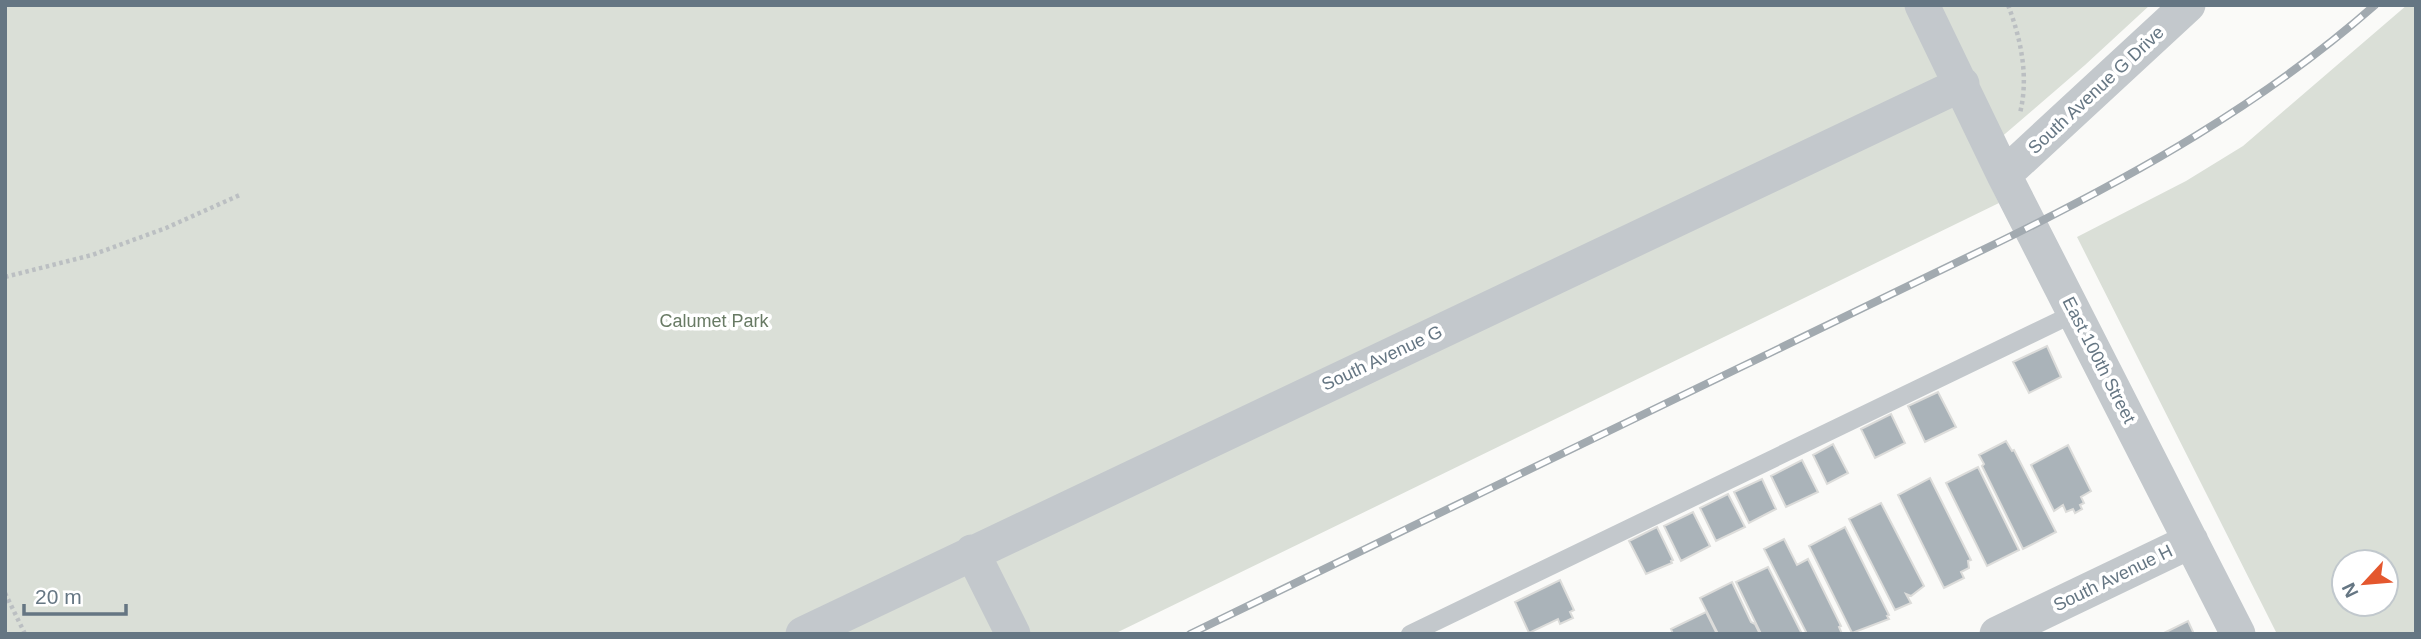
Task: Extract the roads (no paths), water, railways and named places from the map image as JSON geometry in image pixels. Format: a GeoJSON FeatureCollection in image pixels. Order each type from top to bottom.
{"type":"FeatureCollection","features":[{"type":"Feature","properties":{"kind":"street","name":"East 100th Street"},"geometry":{"type":"LineString","coordinates":[[1922,5],[2004,175],[2238,634]]}},
{"type":"Feature","properties":{"kind":"street","name":"South Avenue G Drive"},"geometry":{"type":"LineString","coordinates":[[2004,175],[2188,5]]}},
{"type":"Feature","properties":{"kind":"street","name":"South Avenue G"},"geometry":{"type":"LineString","coordinates":[[803,634],[1962,84]]}},
{"type":"Feature","properties":{"kind":"street","name":"South Avenue H"},"geometry":{"type":"LineString","coordinates":[[1997,634],[2191,541]]}},
{"type":"Feature","properties":{"kind":"street"},"geometry":{"type":"LineString","coordinates":[[972,552],[1013,634]]}},
{"type":"Feature","properties":{"kind":"lane"},"geometry":{"type":"LineString","coordinates":[[1410,634],[2075,313]]}},
{"type":"Feature","properties":{"kind":"railway"},"geometry":{"type":"LineString","coordinates":[[1190,634],[2001,241],[2149,164],[2243,106],[2333,41],[2375,5]]}},
{"type":"Feature","properties":{"kind":"park label","name":"Calumet Park"},"geometry":{"type":"Point","coordinates":[714,321]}}]}
